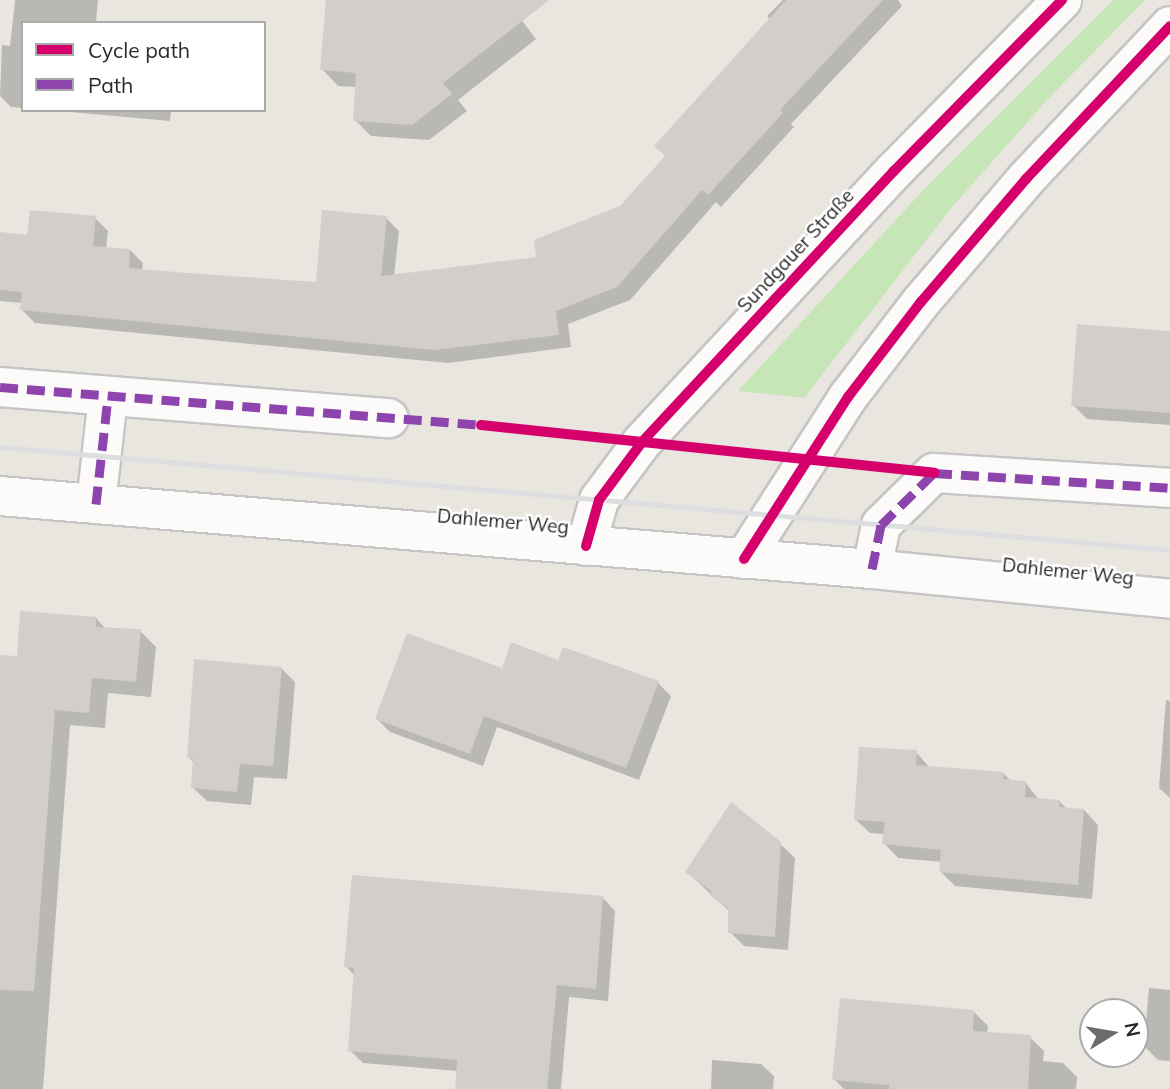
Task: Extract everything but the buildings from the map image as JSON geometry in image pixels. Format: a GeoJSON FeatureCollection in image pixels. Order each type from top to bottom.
{"type":"FeatureCollection","features":[{"type":"Feature","properties":{"kind":"street","name":"Sundgauer Straße"},"geometry":{"type":"LineString","coordinates":[[586,546],[599,500],[642,442],[894,171],[1062,0]]}},
{"type":"Feature","properties":{"kind":"street"},"geometry":{"type":"LineString","coordinates":[[744,559],[848,397],[921,302],[1026,179],[1170,26]]}},
{"type":"Feature","properties":{"kind":"street"},"geometry":{"type":"LineString","coordinates":[[0,387],[389,418]]}},
{"type":"Feature","properties":{"kind":"street"},"geometry":{"type":"LineString","coordinates":[[96,504],[108,397]]}},
{"type":"Feature","properties":{"kind":"street"},"geometry":{"type":"LineString","coordinates":[[872,569],[881,525],[933,473],[1170,488]]}},
{"type":"Feature","properties":{"kind":"street","name":"Dahlemer Weg"},"geometry":{"type":"LineString","coordinates":[[0,496],[872,569],[1170,599]]}},
{"type":"Feature","properties":{"kind":"green space"},"geometry":{"type":"Polygon","coordinates":[[[1113,0],[1145,0],[1048,99],[952,207],[804,398],[738,391],[927,186],[1113,0]]]}},
{"type":"Feature","properties":{"kind":"railway"},"geometry":{"type":"LineString","coordinates":[[0,447],[1170,550]]}},
{"type":"Feature","properties":{"kind":"marked path"},"geometry":{"type":"LineString","coordinates":[[0,387],[481,425]]}},
{"type":"Feature","properties":{"kind":"marked path"},"geometry":{"type":"LineString","coordinates":[[96,504],[108,397]]}},
{"type":"Feature","properties":{"kind":"marked path"},"geometry":{"type":"LineString","coordinates":[[872,569],[881,525],[934,473],[1170,488]]}},
{"type":"Feature","properties":{"kind":"cycle path"},"geometry":{"type":"LineString","coordinates":[[586,546],[599,500],[642,442],[894,171],[1062,0]]}},
{"type":"Feature","properties":{"kind":"cycle path"},"geometry":{"type":"LineString","coordinates":[[744,559],[848,397],[921,302],[1026,179],[1170,26]]}},
{"type":"Feature","properties":{"kind":"cycle path"},"geometry":{"type":"LineString","coordinates":[[481,425],[934,473]]}}]}
